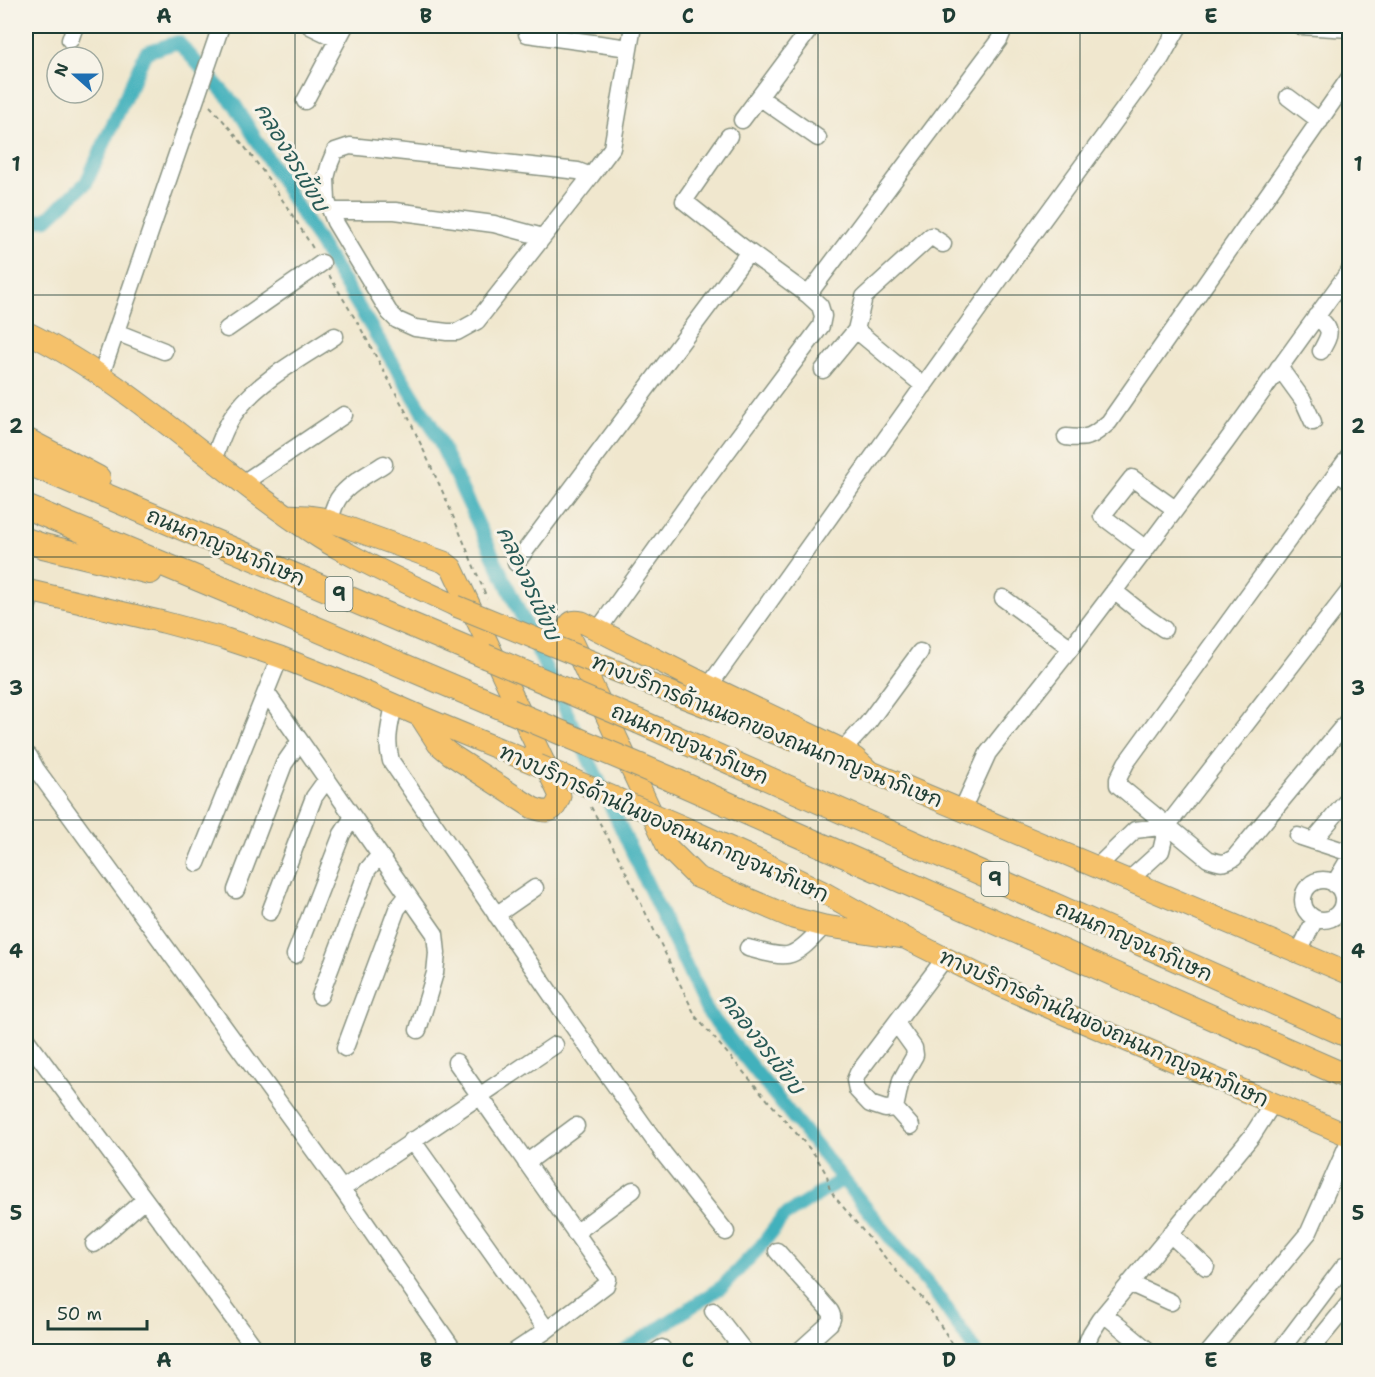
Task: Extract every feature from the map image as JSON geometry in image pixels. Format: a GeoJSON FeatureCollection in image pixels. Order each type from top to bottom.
{"type":"FeatureCollection","features":[{"type":"Feature","properties":{"kind":"highway"},"geometry":{"type":"LineString","coordinates":[[26,440],[157,506],[193,533]]}},
{"type":"Feature","properties":{"kind":"highway","name":"ถนนกาญจนาภิเษก"},"geometry":{"type":"LineString","coordinates":[[26,462],[640,722],[1350,1036]]}},
{"type":"Feature","properties":{"kind":"highway","name":"ถนนกาญจนาภิเษก"},"geometry":{"type":"LineString","coordinates":[[26,507],[671,780],[1350,1078]]}},
{"type":"Feature","properties":{"kind":"highway"},"geometry":{"type":"LineString","coordinates":[[31,543],[225,590]]}},
{"type":"Feature","properties":{"kind":"main road","name":"ทางบริการด้านนอกของถนนกาญจนาภิเษก"},"geometry":{"type":"LineString","coordinates":[[26,332],[101,375],[286,515],[319,538],[371,566],[456,606],[867,769],[1350,974]]}},
{"type":"Feature","properties":{"kind":"main road"},"geometry":{"type":"LineString","coordinates":[[286,515],[307,516],[330,521],[444,562],[452,568],[560,796],[558,803],[548,812],[533,808],[450,754],[438,744],[420,716]]}},
{"type":"Feature","properties":{"kind":"main road","name":"ทางบริการด้านในของถนนกาญจนาภิเษก"},"geometry":{"type":"LineString","coordinates":[[29,591],[226,639],[338,680],[762,862],[821,891],[905,938],[1064,1014],[1350,1137]]}},
{"type":"Feature","properties":{"kind":"main road"},"geometry":{"type":"LineString","coordinates":[[867,769],[843,750],[582,622],[574,620],[568,626],[567,631],[668,848],[697,877],[793,918],[824,926],[905,938]]}},
{"type":"Feature","properties":{"kind":"street"},"geometry":{"type":"LineString","coordinates":[[101,375],[221,26]]}},
{"type":"Feature","properties":{"kind":"street"},"geometry":{"type":"LineString","coordinates":[[305,101],[341,32],[310,26]]}},
{"type":"Feature","properties":{"kind":"street"},"geometry":{"type":"LineString","coordinates":[[591,176],[578,171],[350,146],[335,151],[326,178],[327,201],[335,222],[389,312],[397,320],[415,328],[447,332],[457,332],[477,321],[591,176],[612,148],[633,26]]}},
{"type":"Feature","properties":{"kind":"street"},"geometry":{"type":"LineString","coordinates":[[742,120],[812,26]]}},
{"type":"Feature","properties":{"kind":"street"},"geometry":{"type":"LineString","coordinates":[[808,295],[999,39],[1005,26]]}},
{"type":"Feature","properties":{"kind":"street"},"geometry":{"type":"LineString","coordinates":[[709,686],[1161,58],[1179,26]]}},
{"type":"Feature","properties":{"kind":"street"},"geometry":{"type":"LineString","coordinates":[[1301,26],[1350,29]]}},
{"type":"Feature","properties":{"kind":"street"},"geometry":{"type":"LineString","coordinates":[[526,34],[629,48]]}},
{"type":"Feature","properties":{"kind":"street"},"geometry":{"type":"LineString","coordinates":[[1066,437],[1081,439],[1094,435],[1109,422],[1350,77]]}},
{"type":"Feature","properties":{"kind":"street"},"geometry":{"type":"LineString","coordinates":[[759,97],[818,138]]}},
{"type":"Feature","properties":{"kind":"street"},"geometry":{"type":"LineString","coordinates":[[1288,97],[1320,121]]}},
{"type":"Feature","properties":{"kind":"street"},"geometry":{"type":"LineString","coordinates":[[598,630],[694,496],[821,326],[823,316],[820,306],[808,295],[684,201],[729,136]]}},
{"type":"Feature","properties":{"kind":"street"},"geometry":{"type":"LineString","coordinates":[[331,211],[395,211],[494,224],[543,237]]}},
{"type":"Feature","properties":{"kind":"street"},"geometry":{"type":"LineString","coordinates":[[823,370],[856,330],[864,297],[931,236],[943,244]]}},
{"type":"Feature","properties":{"kind":"street"},"geometry":{"type":"LineString","coordinates":[[516,563],[749,252]]}},
{"type":"Feature","properties":{"kind":"street"},"geometry":{"type":"LineString","coordinates":[[227,330],[322,263]]}},
{"type":"Feature","properties":{"kind":"street"},"geometry":{"type":"LineString","coordinates":[[962,810],[988,753],[1146,549],[1350,270]]}},
{"type":"Feature","properties":{"kind":"street"},"geometry":{"type":"LineString","coordinates":[[1316,316],[1326,324],[1329,331],[1321,351]]}},
{"type":"Feature","properties":{"kind":"street"},"geometry":{"type":"LineString","coordinates":[[856,330],[924,386]]}},
{"type":"Feature","properties":{"kind":"street"},"geometry":{"type":"LineString","coordinates":[[116,332],[164,351]]}},
{"type":"Feature","properties":{"kind":"street"},"geometry":{"type":"LineString","coordinates":[[213,460],[225,430],[236,411],[250,395],[335,336]]}},
{"type":"Feature","properties":{"kind":"street"},"geometry":{"type":"LineString","coordinates":[[1279,367],[1303,400],[1313,422]]}},
{"type":"Feature","properties":{"kind":"street"},"geometry":{"type":"LineString","coordinates":[[243,483],[345,415]]}},
{"type":"Feature","properties":{"kind":"street"},"geometry":{"type":"LineString","coordinates":[[1350,455],[1343,477],[1126,763],[1118,779],[1118,785],[1208,859],[1227,863],[1234,858],[1350,718]]}},
{"type":"Feature","properties":{"kind":"street"},"geometry":{"type":"LineString","coordinates":[[330,521],[340,495],[384,464]]}},
{"type":"Feature","properties":{"kind":"street"},"geometry":{"type":"LineString","coordinates":[[1146,549],[1102,516],[1132,478],[1175,509]]}},
{"type":"Feature","properties":{"kind":"street"},"geometry":{"type":"LineString","coordinates":[[1129,880],[1161,851],[1167,826],[1350,590]]}},
{"type":"Feature","properties":{"kind":"street"},"geometry":{"type":"LineString","coordinates":[[26,612],[29,591]]}},
{"type":"Feature","properties":{"kind":"street"},"geometry":{"type":"LineString","coordinates":[[1114,591],[1164,629]]}},
{"type":"Feature","properties":{"kind":"street"},"geometry":{"type":"LineString","coordinates":[[1003,598],[1071,648]]}},
{"type":"Feature","properties":{"kind":"street"},"geometry":{"type":"LineString","coordinates":[[843,750],[867,724],[920,652]]}},
{"type":"Feature","properties":{"kind":"street"},"geometry":{"type":"LineString","coordinates":[[196,863],[280,657]]}},
{"type":"Feature","properties":{"kind":"street"},"geometry":{"type":"LineString","coordinates":[[266,692],[435,934],[437,953],[435,973],[418,1030]]}},
{"type":"Feature","properties":{"kind":"street"},"geometry":{"type":"LineString","coordinates":[[394,705],[387,738],[387,749],[391,761],[570,1022],[664,1154],[726,1232]]}},
{"type":"Feature","properties":{"kind":"street"},"geometry":{"type":"LineString","coordinates":[[236,890],[284,764],[300,741]]}},
{"type":"Feature","properties":{"kind":"street"},"geometry":{"type":"LineString","coordinates":[[26,755],[31,770],[342,1189],[455,1352]]}},
{"type":"Feature","properties":{"kind":"street"},"geometry":{"type":"LineString","coordinates":[[270,912],[314,797],[327,779]]}},
{"type":"Feature","properties":{"kind":"street"},"geometry":{"type":"LineString","coordinates":[[1334,884],[1350,855],[1306,838],[1350,797]]}},
{"type":"Feature","properties":{"kind":"street"},"geometry":{"type":"LineString","coordinates":[[295,955],[342,834],[353,817]]}},
{"type":"Feature","properties":{"kind":"street"},"geometry":{"type":"LineString","coordinates":[[1098,867],[1135,830],[1167,826]]}},
{"type":"Feature","properties":{"kind":"street"},"geometry":{"type":"LineString","coordinates":[[320,996],[368,869],[380,855]]}},
{"type":"Feature","properties":{"kind":"street"},"geometry":{"type":"LineString","coordinates":[[1324,880],[1334,884],[1342,897],[1340,910],[1330,919],[1315,919],[1307,913],[1304,907],[1303,894],[1306,888],[1317,881],[1324,880]]}},
{"type":"Feature","properties":{"kind":"street"},"geometry":{"type":"LineString","coordinates":[[496,915],[535,888]]}},
{"type":"Feature","properties":{"kind":"street"},"geometry":{"type":"LineString","coordinates":[[345,1048],[397,909],[408,895]]}},
{"type":"Feature","properties":{"kind":"street"},"geometry":{"type":"LineString","coordinates":[[1299,952],[1315,919]]}},
{"type":"Feature","properties":{"kind":"street"},"geometry":{"type":"LineString","coordinates":[[748,948],[780,955],[790,954],[824,926]]}},
{"type":"Feature","properties":{"kind":"street"},"geometry":{"type":"LineString","coordinates":[[895,1108],[885,1109],[870,1104],[857,1090],[855,1080],[945,958]]}},
{"type":"Feature","properties":{"kind":"street"},"geometry":{"type":"LineString","coordinates":[[895,1108],[901,1080],[915,1055],[914,1048],[896,1023]]}},
{"type":"Feature","properties":{"kind":"street"},"geometry":{"type":"LineString","coordinates":[[26,1039],[258,1352]]}},
{"type":"Feature","properties":{"kind":"street"},"geometry":{"type":"LineString","coordinates":[[342,1189],[555,1045]]}},
{"type":"Feature","properties":{"kind":"street"},"geometry":{"type":"LineString","coordinates":[[456,1062],[608,1279],[606,1285],[514,1352]]}},
{"type":"Feature","properties":{"kind":"street"},"geometry":{"type":"LineString","coordinates":[[1083,1352],[1091,1333],[1104,1314],[1252,1136],[1273,1103]]}},
{"type":"Feature","properties":{"kind":"street"},"geometry":{"type":"LineString","coordinates":[[895,1108],[911,1126]]}},
{"type":"Feature","properties":{"kind":"street"},"geometry":{"type":"LineString","coordinates":[[526,1163],[576,1126]]}},
{"type":"Feature","properties":{"kind":"street"},"geometry":{"type":"LineString","coordinates":[[1209,1352],[1309,1232],[1350,1137]]}},
{"type":"Feature","properties":{"kind":"street"},"geometry":{"type":"LineString","coordinates":[[412,1140],[547,1330]]}},
{"type":"Feature","properties":{"kind":"street"},"geometry":{"type":"LineString","coordinates":[[576,1233],[633,1190]]}},
{"type":"Feature","properties":{"kind":"street"},"geometry":{"type":"LineString","coordinates":[[94,1244],[144,1200]]}},
{"type":"Feature","properties":{"kind":"street"},"geometry":{"type":"LineString","coordinates":[[1170,1234],[1206,1267]]}},
{"type":"Feature","properties":{"kind":"street"},"geometry":{"type":"LineString","coordinates":[[777,1251],[830,1311],[833,1319],[798,1352]]}},
{"type":"Feature","properties":{"kind":"street"},"geometry":{"type":"LineString","coordinates":[[1279,1352],[1344,1266],[1350,1263]]}},
{"type":"Feature","properties":{"kind":"street"},"geometry":{"type":"LineString","coordinates":[[1129,1283],[1171,1302]]}},
{"type":"Feature","properties":{"kind":"street"},"geometry":{"type":"LineString","coordinates":[[1310,1352],[1350,1302]]}},
{"type":"Feature","properties":{"kind":"street"},"geometry":{"type":"LineString","coordinates":[[713,1311],[745,1352]]}},
{"type":"Feature","properties":{"kind":"street"},"geometry":{"type":"LineString","coordinates":[[1104,1314],[1150,1352]]}},
{"type":"Feature","properties":{"kind":"waterway","name":"คลองจรเข้ขบ"},"geometry":{"type":"LineString","coordinates":[[26,222],[47,219],[86,183],[146,52],[178,42],[235,105],[433,428],[707,1011],[939,1298],[976,1352]]}},
{"type":"Feature","properties":{"kind":"waterway"},"geometry":{"type":"LineString","coordinates":[[623,1352],[723,1286],[761,1246],[783,1217],[843,1179]]}}]}
